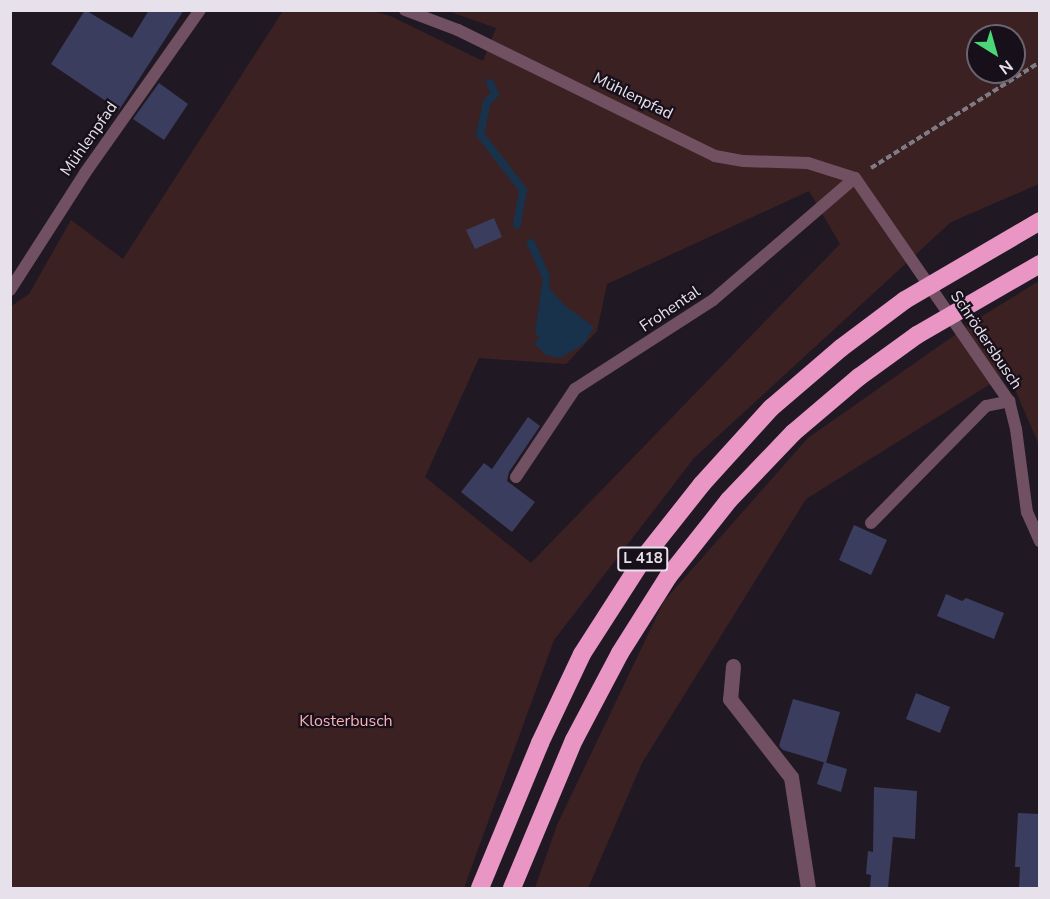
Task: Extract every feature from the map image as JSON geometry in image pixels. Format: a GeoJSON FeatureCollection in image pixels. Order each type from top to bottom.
{"type":"FeatureCollection","features":[{"type":"Feature","properties":{"kind":"highway","name":"L 418"},"geometry":{"type":"LineString","coordinates":[[480,888],[540,743],[582,654],[645,555],[702,484],[771,408],[841,348],[905,300],[1040,222]]}},
{"type":"Feature","properties":{"kind":"highway","name":"L 418"},"geometry":{"type":"LineString","coordinates":[[512,888],[574,740],[620,653],[668,577],[729,500],[793,433],[859,377],[917,334],[1040,264]]}},
{"type":"Feature","properties":{"kind":"street"},"geometry":{"type":"LineString","coordinates":[[733,666],[730,699],[791,777],[808,888]]}},
{"type":"Feature","properties":{"kind":"lane","name":"Mühlenpfad"},"geometry":{"type":"LineString","coordinates":[[10,290],[85,172],[200,10]]}},
{"type":"Feature","properties":{"kind":"lane","name":"Mühlenpfad"},"geometry":{"type":"LineString","coordinates":[[405,10],[468,35],[715,156],[744,161],[808,163],[855,178]]}},
{"type":"Feature","properties":{"kind":"lane","name":"Schrödersbusch"},"geometry":{"type":"LineString","coordinates":[[855,178],[1009,400],[1016,429],[1028,512],[1040,541]]}},
{"type":"Feature","properties":{"kind":"lane","name":"Frohental"},"geometry":{"type":"LineString","coordinates":[[516,477],[575,389],[713,300],[855,178]]}},
{"type":"Feature","properties":{"kind":"lane"},"geometry":{"type":"LineString","coordinates":[[871,523],[986,406],[1009,400]]}},
{"type":"Feature","properties":{"kind":"path"},"geometry":{"type":"LineString","coordinates":[[855,178],[1040,62]]}},
{"type":"Feature","properties":{"kind":"green space","name":"Klosterbusch"},"geometry":{"type":"Polygon","coordinates":[[[283,11],[373,11],[390,16],[483,61],[496,28],[448,11],[1039,11],[1039,184],[951,222],[694,458],[554,640],[464,888],[11,888],[10,307],[29,294],[71,220],[123,259],[283,11]],[[809,191],[607,284],[597,331],[566,364],[479,358],[425,477],[531,563],[840,244],[809,191]]]}},
{"type":"Feature","properties":{"kind":"green space"},"geometry":{"type":"Polygon","coordinates":[[[1039,281],[1039,445],[1008,373],[806,499],[642,763],[588,888],[535,888],[557,825],[664,601],[808,438],[979,318],[1039,281]]]}},
{"type":"Feature","properties":{"kind":"water"},"geometry":{"type":"Polygon","coordinates":[[[543,277],[549,277],[550,289],[564,305],[594,327],[584,344],[560,358],[546,355],[534,343],[539,338],[535,332],[543,277]]]}},
{"type":"Feature","properties":{"kind":"building"},"geometry":{"type":"Polygon","coordinates":[[[85,10],[132,38],[149,10],[184,10],[119,110],[51,64],[85,10]]]}},
{"type":"Feature","properties":{"kind":"building"},"geometry":{"type":"Polygon","coordinates":[[[159,83],[188,104],[164,140],[133,119],[159,83]]]}},
{"type":"Feature","properties":{"kind":"building"},"geometry":{"type":"Polygon","coordinates":[[[494,218],[502,237],[475,249],[466,230],[494,218]]]}},
{"type":"Feature","properties":{"kind":"building"},"geometry":{"type":"Polygon","coordinates":[[[528,417],[540,426],[509,472],[507,481],[535,502],[512,532],[461,492],[484,463],[492,469],[528,417]]]}},
{"type":"Feature","properties":{"kind":"building"},"geometry":{"type":"Polygon","coordinates":[[[854,525],[887,540],[871,575],[839,560],[854,525]]]}},
{"type":"Feature","properties":{"kind":"building"},"geometry":{"type":"Polygon","coordinates":[[[946,594],[962,601],[966,598],[1004,613],[994,639],[937,616],[946,594]]]}},
{"type":"Feature","properties":{"kind":"building"},"geometry":{"type":"Polygon","coordinates":[[[916,693],[950,707],[940,733],[906,719],[916,693]]]}},
{"type":"Feature","properties":{"kind":"building"},"geometry":{"type":"Polygon","coordinates":[[[793,699],[840,712],[826,763],[783,750],[779,746],[793,699]]]}},
{"type":"Feature","properties":{"kind":"building"},"geometry":{"type":"Polygon","coordinates":[[[824,762],[847,769],[841,792],[817,784],[824,762]]]}},
{"type":"Feature","properties":{"kind":"building"},"geometry":{"type":"Polygon","coordinates":[[[874,787],[917,791],[915,839],[893,837],[888,888],[870,888],[871,875],[866,874],[868,851],[873,852],[874,787]]]}},
{"type":"Feature","properties":{"kind":"building"},"geometry":{"type":"Polygon","coordinates":[[[1018,813],[1040,814],[1040,888],[1019,888],[1020,867],[1015,867],[1018,813]]]}},
{"type":"Feature","properties":{"kind":"waterway"},"geometry":{"type":"LineString","coordinates":[[490,83],[495,94],[487,102],[480,134],[523,190],[517,224]]}},
{"type":"Feature","properties":{"kind":"waterway"},"geometry":{"type":"LineString","coordinates":[[531,243],[546,277]]}}]}
